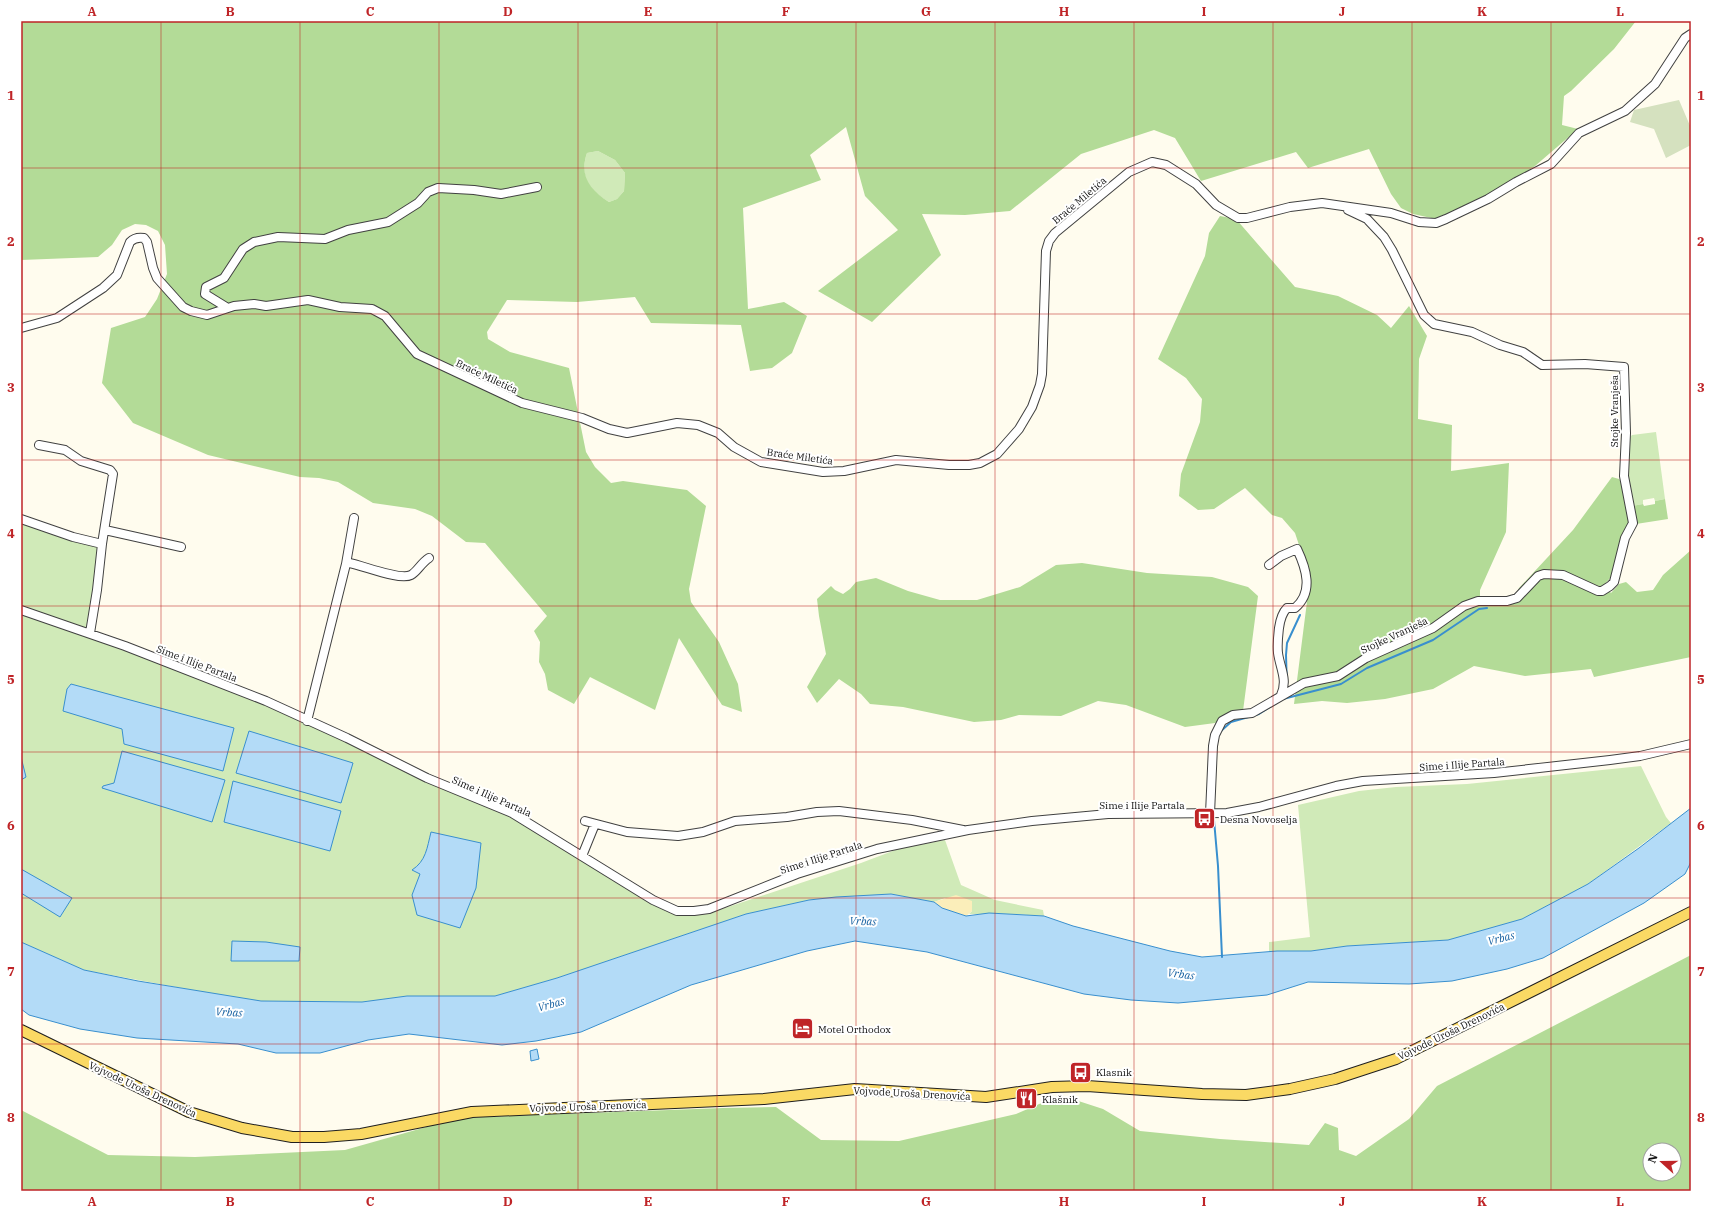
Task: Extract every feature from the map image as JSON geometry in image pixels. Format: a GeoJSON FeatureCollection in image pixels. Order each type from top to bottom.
{"type":"FeatureCollection","features":[{"type":"Feature","properties":{"kind":"main road","name":"Vojvode Uroša Drenovića"},"geometry":{"type":"LineString","coordinates":[[21,1030],[194,1114],[242,1128],[292,1137],[324,1137],[361,1134],[472,1112],[764,1100],[855,1089],[982,1097],[1052,1087],[1087,1086],[1202,1094],[1246,1095],[1285,1090],[1334,1079],[1396,1059],[1691,912]]}},
{"type":"Feature","properties":{"kind":"street"},"geometry":{"type":"LineString","coordinates":[[1337,206],[1391,213],[1428,223],[1436,222],[1460,213],[1551,164],[1579,133],[1625,111],[1655,84],[1685,38],[1691,34]]}},
{"type":"Feature","properties":{"kind":"street","name":"Braće Miletića"},"geometry":{"type":"LineString","coordinates":[[21,328],[57,318],[103,288],[117,275],[130,242],[133,239],[140,237],[144,238],[147,242],[152,268],[157,278],[183,307],[191,311],[207,315],[226,307],[254,304],[266,306],[308,300],[340,307],[372,310],[385,316],[417,354],[522,403],[582,418],[610,429],[627,433],[677,423],[698,425],[718,433],[734,447],[762,462],[822,472],[844,471],[896,460],[948,465],[969,465],[986,461],[997,454],[1019,428],[1037,395],[1042,374],[1046,251],[1049,241],[1055,233],[1129,172],[1152,162],[1166,165],[1196,184],[1216,205],[1238,218],[1247,218],[1268,211],[1313,203],[1337,206]]}},
{"type":"Feature","properties":{"kind":"street"},"geometry":{"type":"LineString","coordinates":[[226,307],[205,294],[206,287],[224,278],[243,249],[254,242],[278,237],[325,239],[348,230],[388,222],[418,203],[428,192],[438,188],[474,190],[501,194],[538,187]]}},
{"type":"Feature","properties":{"kind":"street","name":"Stojke Vranješa"},"geometry":{"type":"LineString","coordinates":[[1210,814],[1213,746],[1218,726],[1222,721],[1233,715],[1252,713],[1304,683],[1338,676],[1366,658],[1433,628],[1464,606],[1478,600],[1507,601],[1517,598],[1538,576],[1544,574],[1563,575],[1598,591],[1607,589],[1614,582],[1621,547],[1633,523],[1624,476],[1626,433],[1624,367],[1585,364],[1542,365],[1523,352],[1500,345],[1472,332],[1434,324],[1424,315],[1384,237],[1367,218],[1337,206]]}},
{"type":"Feature","properties":{"kind":"street"},"geometry":{"type":"LineString","coordinates":[[39,445],[65,450],[81,461],[112,472],[113,482],[106,530],[102,544],[98,590],[90,633]]}},
{"type":"Feature","properties":{"kind":"street"},"geometry":{"type":"LineString","coordinates":[[307,721],[346,564],[354,518]]}},
{"type":"Feature","properties":{"kind":"street"},"geometry":{"type":"LineString","coordinates":[[21,519],[73,537],[102,544]]}},
{"type":"Feature","properties":{"kind":"street"},"geometry":{"type":"LineString","coordinates":[[106,530],[181,547]]}},
{"type":"Feature","properties":{"kind":"street"},"geometry":{"type":"LineString","coordinates":[[1269,564],[1297,548],[1304,562],[1307,578],[1304,598],[1295,608],[1287,608],[1283,612],[1280,623],[1277,642],[1278,654],[1285,681],[1281,695]]}},
{"type":"Feature","properties":{"kind":"street"},"geometry":{"type":"LineString","coordinates":[[346,564],[349,563],[358,565],[401,577],[410,576],[417,570],[421,563],[429,558]]}},
{"type":"Feature","properties":{"kind":"street","name":"Sime i Ilije Partala"},"geometry":{"type":"LineString","coordinates":[[21,610],[90,633],[230,686],[347,738],[426,778],[512,813],[663,905],[677,911],[694,912],[709,909],[797,874],[877,849],[968,830],[1032,821],[1088,816],[1138,813],[1210,814],[1244,811],[1325,788],[1363,781],[1494,773],[1640,756],[1691,744]]}},
{"type":"Feature","properties":{"kind":"street"},"geometry":{"type":"LineString","coordinates":[[585,821],[627,832],[678,836],[702,832],[735,821],[838,811],[912,820],[968,830]]}},
{"type":"Feature","properties":{"kind":"street"},"geometry":{"type":"LineString","coordinates":[[582,856],[595,824]]}},
{"type":"Feature","properties":{"kind":"green space"},"geometry":{"type":"Polygon","coordinates":[[[21,21],[1636,21],[1614,49],[1564,96],[1562,125],[1578,129],[1535,166],[1513,181],[1458,211],[1436,219],[1413,214],[1401,208],[1391,194],[1369,149],[1308,168],[1296,152],[1201,181],[1175,138],[1154,130],[1081,154],[1010,211],[965,215],[922,214],[941,255],[872,322],[818,291],[898,230],[865,196],[846,127],[810,155],[821,180],[743,208],[748,309],[784,302],[807,316],[792,353],[772,368],[750,371],[741,325],[651,323],[635,297],[577,302],[507,300],[487,332],[488,339],[510,352],[569,368],[586,452],[595,467],[611,483],[623,481],[687,490],[706,506],[689,589],[691,602],[719,642],[738,684],[742,712],[722,705],[679,638],[655,710],[590,677],[574,704],[548,690],[545,674],[539,662],[540,642],[534,631],[547,616],[485,543],[466,542],[432,516],[415,509],[373,503],[338,482],[319,478],[300,477],[208,455],[133,423],[102,383],[111,328],[145,317],[157,299],[167,274],[165,245],[158,231],[146,225],[135,224],[122,230],[112,245],[98,257],[21,260],[21,21]],[[598,151],[587,153],[585,161],[584,169],[588,182],[596,193],[609,202],[617,199],[624,191],[625,173],[615,160],[598,151]]]}},
{"type":"Feature","properties":{"kind":"green space"},"geometry":{"type":"Polygon","coordinates":[[[1679,100],[1691,128],[1691,145],[1666,158],[1654,129],[1630,122],[1634,110],[1679,100]]]}},
{"type":"Feature","properties":{"kind":"green space"},"geometry":{"type":"Polygon","coordinates":[[[598,151],[615,160],[625,173],[624,191],[617,199],[609,202],[591,188],[585,176],[584,169],[587,153],[598,151]]]}},
{"type":"Feature","properties":{"kind":"green space"},"geometry":{"type":"Polygon","coordinates":[[[1220,216],[1236,219],[1295,287],[1338,296],[1377,315],[1391,328],[1409,306],[1427,336],[1419,359],[1418,419],[1452,425],[1451,471],[1509,463],[1506,532],[1480,590],[1480,604],[1512,602],[1519,588],[1573,530],[1612,477],[1619,479],[1623,485],[1630,520],[1621,536],[1612,576],[1604,585],[1611,593],[1619,584],[1626,582],[1637,592],[1653,590],[1663,575],[1691,550],[1691,657],[1594,677],[1591,669],[1525,676],[1474,666],[1433,689],[1385,699],[1347,703],[1322,701],[1294,704],[1310,578],[1295,533],[1282,518],[1272,515],[1245,488],[1214,509],[1198,510],[1179,496],[1181,474],[1200,422],[1202,399],[1186,378],[1158,359],[1205,256],[1209,233],[1220,216]]]}},
{"type":"Feature","properties":{"kind":"green space"},"geometry":{"type":"Polygon","coordinates":[[[1656,432],[1665,499],[1655,501],[1654,498],[1643,500],[1643,504],[1632,506],[1626,476],[1628,439],[1632,435],[1656,432]]]}},
{"type":"Feature","properties":{"kind":"green space"},"geometry":{"type":"Polygon","coordinates":[[[1665,499],[1668,519],[1636,524],[1632,506],[1655,504],[1655,501],[1665,499]]]}},
{"type":"Feature","properties":{"kind":"green space"},"geometry":{"type":"Polygon","coordinates":[[[21,524],[102,547],[90,633],[203,676],[492,805],[677,914],[707,914],[861,863],[898,849],[945,840],[961,885],[995,900],[1043,910],[1044,916],[969,914],[972,911],[945,898],[934,902],[891,894],[809,900],[746,914],[557,978],[495,996],[407,996],[363,1002],[261,1001],[230,997],[84,970],[21,942],[21,524]]]}},
{"type":"Feature","properties":{"kind":"green space"},"geometry":{"type":"Polygon","coordinates":[[[1082,563],[1147,573],[1212,577],[1248,587],[1258,596],[1243,711],[1233,712],[1215,723],[1185,727],[1126,705],[1098,701],[1061,716],[1019,715],[1001,720],[974,722],[903,707],[870,704],[861,694],[839,679],[817,703],[807,687],[826,654],[817,599],[831,586],[843,594],[856,582],[876,578],[908,591],[940,600],[977,600],[1020,587],[1056,565],[1082,563]]]}},
{"type":"Feature","properties":{"kind":"green space"},"geometry":{"type":"Polygon","coordinates":[[[1641,766],[1666,817],[1671,823],[1588,884],[1522,919],[1448,940],[1347,946],[1311,951],[1269,952],[1269,942],[1310,937],[1298,805],[1359,791],[1396,787],[1467,784],[1641,766]]]}},
{"type":"Feature","properties":{"kind":"green space"},"geometry":{"type":"Polygon","coordinates":[[[1691,955],[1691,1191],[21,1191],[21,1110],[108,1155],[195,1157],[345,1150],[458,1118],[723,1108],[776,1107],[821,1140],[899,1141],[1016,1114],[1060,1095],[1103,1109],[1140,1131],[1220,1139],[1309,1145],[1325,1123],[1338,1128],[1339,1150],[1356,1156],[1409,1119],[1437,1086],[1691,955]]]}},
{"type":"Feature","properties":{"kind":"sand"},"geometry":{"type":"Polygon","coordinates":[[[956,895],[972,901],[972,911],[966,916],[942,908],[934,902],[956,895]]]}},
{"type":"Feature","properties":{"kind":"water"},"geometry":{"type":"Polygon","coordinates":[[[71,684],[234,728],[223,771],[124,744],[122,729],[63,711],[67,689],[71,684]]]}},
{"type":"Feature","properties":{"kind":"water"},"geometry":{"type":"Polygon","coordinates":[[[249,731],[353,763],[341,803],[236,773],[249,731]]]}},
{"type":"Feature","properties":{"kind":"water"},"geometry":{"type":"Polygon","coordinates":[[[122,751],[225,780],[212,822],[102,788],[103,786],[114,783],[122,751]]]}},
{"type":"Feature","properties":{"kind":"water"},"geometry":{"type":"Polygon","coordinates":[[[21,757],[26,777],[21,780],[21,757]]]}},
{"type":"Feature","properties":{"kind":"water"},"geometry":{"type":"Polygon","coordinates":[[[233,781],[341,811],[330,851],[224,822],[233,781]]]}},
{"type":"Feature","properties":{"kind":"water","name":"Vrbas"},"geometry":{"type":"Polygon","coordinates":[[[1691,808],[1691,862],[1685,874],[1644,903],[1543,958],[1507,969],[1452,981],[1409,984],[1308,982],[1267,995],[1178,1003],[1131,1000],[1084,994],[927,952],[855,941],[807,951],[691,985],[581,1032],[536,1041],[502,1045],[409,1034],[368,1040],[320,1053],[276,1053],[238,1044],[137,1038],[80,1029],[29,1015],[21,1009],[21,942],[84,970],[138,981],[261,1001],[362,1002],[407,996],[495,996],[557,978],[746,914],[809,900],[891,894],[934,902],[942,908],[966,916],[989,913],[1044,916],[1073,926],[1170,951],[1202,957],[1277,951],[1311,951],[1347,946],[1448,940],[1522,919],[1588,884],[1639,848],[1691,808]]]}},
{"type":"Feature","properties":{"kind":"water"},"geometry":{"type":"Polygon","coordinates":[[[431,832],[481,843],[476,888],[460,928],[417,915],[412,895],[420,874],[412,870],[423,858],[431,832]]]}},
{"type":"Feature","properties":{"kind":"water"},"geometry":{"type":"Polygon","coordinates":[[[21,869],[72,898],[60,917],[21,893],[21,869]]]}},
{"type":"Feature","properties":{"kind":"water"},"geometry":{"type":"Polygon","coordinates":[[[232,941],[266,942],[300,947],[299,961],[231,961],[232,941]]]}},
{"type":"Feature","properties":{"kind":"water"},"geometry":{"type":"Polygon","coordinates":[[[537,1049],[539,1059],[531,1061],[530,1051],[537,1049]]]}},
{"type":"Feature","properties":{"kind":"waterway"},"geometry":{"type":"LineString","coordinates":[[1283,699],[1341,684],[1367,668],[1433,640],[1479,609],[1487,608]]}},
{"type":"Feature","properties":{"kind":"waterway"},"geometry":{"type":"LineString","coordinates":[[1287,689],[1287,643],[1300,615]]}},
{"type":"Feature","properties":{"kind":"waterway"},"geometry":{"type":"LineString","coordinates":[[1221,731],[1231,722],[1259,714],[1276,703]]}},
{"type":"Feature","properties":{"kind":"waterway"},"geometry":{"type":"LineString","coordinates":[[1214,820],[1218,866],[1222,957]]}},
{"type":"Feature","properties":{"kind":"place","name":"Desna Novoselja"},"geometry":{"type":"Point","coordinates":[1204,819]}},
{"type":"Feature","properties":{"kind":"place","name":"Motel Orthodox"},"geometry":{"type":"Point","coordinates":[802,1029]}},
{"type":"Feature","properties":{"kind":"place","name":"Klasnik"},"geometry":{"type":"Point","coordinates":[1080,1072]}},
{"type":"Feature","properties":{"kind":"place","name":"Klašnik"},"geometry":{"type":"Point","coordinates":[1027,1099]}}]}
